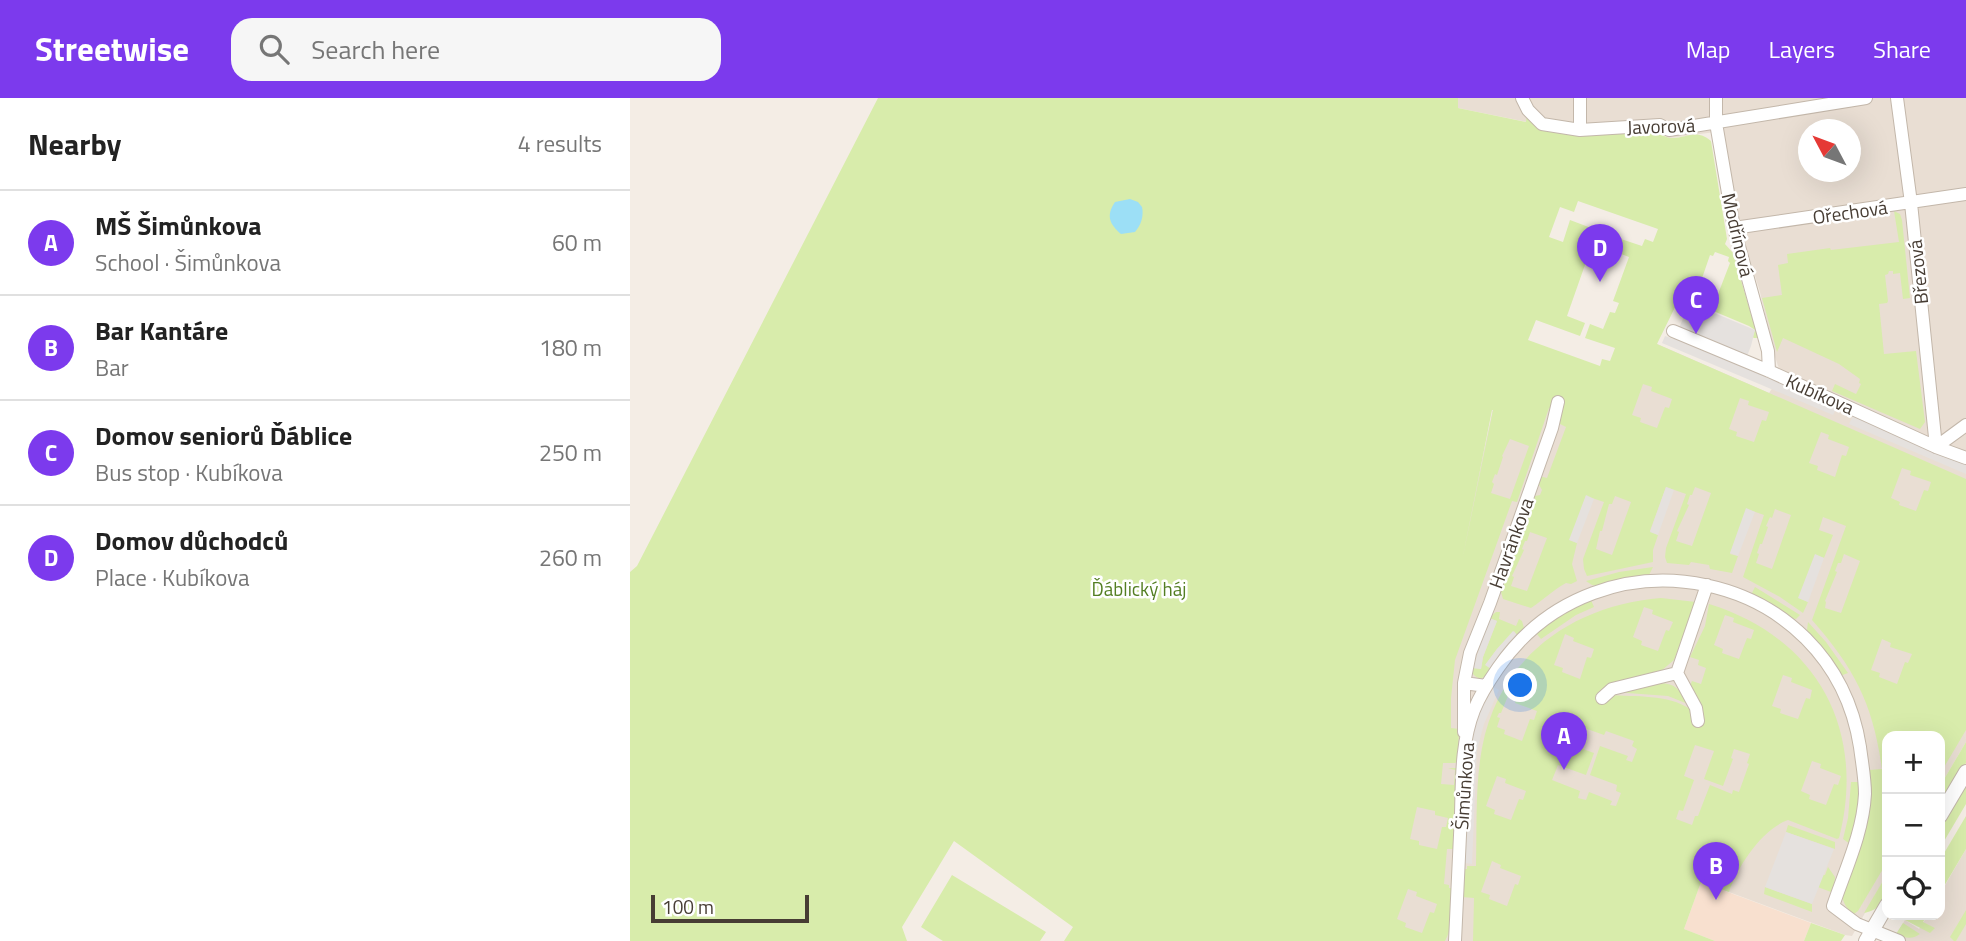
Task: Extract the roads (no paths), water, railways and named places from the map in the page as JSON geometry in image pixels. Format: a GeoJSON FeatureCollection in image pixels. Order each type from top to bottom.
{"type":"FeatureCollection","features":[{"type":"Feature","properties":{"kind":"street","name":"Javorová"},"geometry":{"type":"LineString","coordinates":[[1522,98],[1528,110],[1542,124],[1580,130],[1660,125],[1669,130],[1866,98]]}},
{"type":"Feature","properties":{"kind":"street"},"geometry":{"type":"LineString","coordinates":[[1580,98],[1580,130]]}},
{"type":"Feature","properties":{"kind":"street","name":"Modřínová"},"geometry":{"type":"LineString","coordinates":[[1716,98],[1716,123],[1734,228],[1768,351],[1769,371]]}},
{"type":"Feature","properties":{"kind":"street","name":"Březová"},"geometry":{"type":"LineString","coordinates":[[1896,98],[1911,203],[1937,447]]}},
{"type":"Feature","properties":{"kind":"street","name":"Ořechová"},"geometry":{"type":"LineString","coordinates":[[1734,228],[1966,194]]}},
{"type":"Feature","properties":{"kind":"street","name":"Kubíkova"},"geometry":{"type":"LineString","coordinates":[[1673,331],[1966,458]]}},
{"type":"Feature","properties":{"kind":"street","name":"Havránkova"},"geometry":{"type":"LineString","coordinates":[[1464,745],[1464,683],[1470,653],[1552,428],[1558,402]]}},
{"type":"Feature","properties":{"kind":"street"},"geometry":{"type":"LineString","coordinates":[[1937,447],[1966,425]]}},
{"type":"Feature","properties":{"kind":"street","name":"Šimůnkova"},"geometry":{"type":"LineString","coordinates":[[1455,941],[1464,745],[1474,710],[1486,686],[1519,641],[1556,611],[1588,595],[1623,585],[1660,579],[1707,585],[1729,591],[1771,611],[1797,631],[1820,654],[1843,691],[1851,707],[1857,730],[1865,795],[1854,847],[1833,906],[1869,936]]}},
{"type":"Feature","properties":{"kind":"street"},"geometry":{"type":"LineString","coordinates":[[1698,721],[1696,708],[1676,674],[1707,585]]}},
{"type":"Feature","properties":{"kind":"street"},"geometry":{"type":"LineString","coordinates":[[1602,698],[1612,690],[1676,674]]}},
{"type":"Feature","properties":{"kind":"street"},"geometry":{"type":"LineString","coordinates":[[1464,683],[1486,686]]}},
{"type":"Feature","properties":{"kind":"street"},"geometry":{"type":"LineString","coordinates":[[1945,808],[1966,772]]}},
{"type":"Feature","properties":{"kind":"street"},"geometry":{"type":"LineString","coordinates":[[1882,914],[1869,936],[1899,941]]}},
{"type":"Feature","properties":{"kind":"water"},"geometry":{"type":"Polygon","coordinates":[[[1130,199],[1142,207],[1142,220],[1135,232],[1121,234],[1111,223],[1110,211],[1115,202],[1130,199]]]}},
{"type":"Feature","properties":{"kind":"place","name":"Domov důchodců"},"geometry":{"type":"Point","coordinates":[1600,282]}},
{"type":"Feature","properties":{"kind":"place","name":"Domov seniorů Ďáblice"},"geometry":{"type":"Point","coordinates":[1696,334]}},
{"type":"Feature","properties":{"kind":"place","name":"MŠ Šimůnkova"},"geometry":{"type":"Point","coordinates":[1564,770]}},
{"type":"Feature","properties":{"kind":"place","name":"Bar Kantáre"},"geometry":{"type":"Point","coordinates":[1716,900]}},
{"type":"Feature","properties":{"kind":"park label","name":"Ďáblický háj"},"geometry":{"type":"Point","coordinates":[1139,589]}}]}
